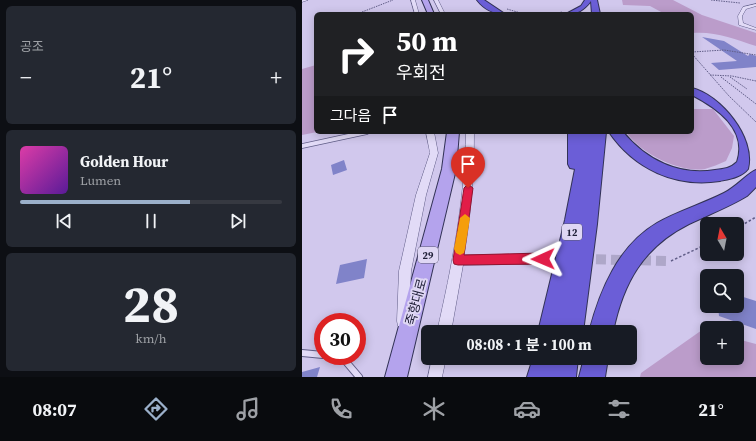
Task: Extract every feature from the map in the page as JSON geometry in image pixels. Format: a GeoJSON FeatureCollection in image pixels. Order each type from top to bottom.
{"type":"FeatureCollection","features":[{"type":"Feature","properties":{"kind":"highway"},"geometry":{"type":"LineString","coordinates":[[475,0],[504,12]]}},
{"type":"Feature","properties":{"kind":"highway"},"geometry":{"type":"LineString","coordinates":[[574,12],[583,7],[588,0]]}},
{"type":"Feature","properties":{"kind":"highway"},"geometry":{"type":"LineString","coordinates":[[594,0],[596,12]]}},
{"type":"Feature","properties":{"kind":"highway"},"geometry":{"type":"LineString","coordinates":[[600,0],[602,12]]}},
{"type":"Feature","properties":{"kind":"highway"},"geometry":{"type":"LineString","coordinates":[[483,4],[489,12]]}},
{"type":"Feature","properties":{"kind":"highway"},"geometry":{"type":"LineString","coordinates":[[483,4],[493,12]]}},
{"type":"Feature","properties":{"kind":"highway"},"geometry":{"type":"LineString","coordinates":[[694,89],[722,104],[738,116],[748,127],[756,144]]}},
{"type":"Feature","properties":{"kind":"highway"},"geometry":{"type":"LineString","coordinates":[[618,134],[631,150],[649,163],[666,172],[689,177],[712,178],[732,173],[743,165],[747,153],[746,142],[742,129],[730,115],[716,104],[694,92]]}},
{"type":"Feature","properties":{"kind":"highway"},"geometry":{"type":"LineString","coordinates":[[574,220],[575,134]]}},
{"type":"Feature","properties":{"kind":"highway","name":"12"},"geometry":{"type":"LineString","coordinates":[[552,325],[574,220],[588,134]]}},
{"type":"Feature","properties":{"kind":"highway","name":"12"},"geometry":{"type":"LineString","coordinates":[[572,325],[588,224],[599,134]]}},
{"type":"Feature","properties":{"kind":"highway"},"geometry":{"type":"LineString","coordinates":[[602,325],[605,311],[618,280],[637,252],[656,234],[674,223],[737,195],[751,184],[756,176]]}},
{"type":"Feature","properties":{"kind":"highway"},"geometry":{"type":"LineString","coordinates":[[540,377],[543,365]]}},
{"type":"Feature","properties":{"kind":"highway"},"geometry":{"type":"LineString","coordinates":[[563,377],[565,365]]}},
{"type":"Feature","properties":{"kind":"highway"},"geometry":{"type":"LineString","coordinates":[[592,377],[595,365]]}},
{"type":"Feature","properties":{"kind":"main road"},"geometry":{"type":"LineString","coordinates":[[425,0],[429,12]]}},
{"type":"Feature","properties":{"kind":"main road","name":"죽향대로"},"geometry":{"type":"LineString","coordinates":[[396,377],[449,169],[453,134]]}},
{"type":"Feature","properties":{"kind":"street"},"geometry":{"type":"LineString","coordinates":[[302,1],[306,0]]}},
{"type":"Feature","properties":{"kind":"street"},"geometry":{"type":"LineString","coordinates":[[413,0],[416,12]]}},
{"type":"Feature","properties":{"kind":"street"},"geometry":{"type":"LineString","coordinates":[[436,0],[442,12]]}},
{"type":"Feature","properties":{"kind":"street"},"geometry":{"type":"LineString","coordinates":[[756,5],[744,8],[740,18],[741,24],[756,30]]}},
{"type":"Feature","properties":{"kind":"street"},"geometry":{"type":"LineString","coordinates":[[401,360],[406,271],[421,195],[434,153],[430,134]]}},
{"type":"Feature","properties":{"kind":"street"},"geometry":{"type":"LineString","coordinates":[[445,325],[458,260],[467,201],[471,160],[470,134]]}},
{"type":"Feature","properties":{"kind":"street"},"geometry":{"type":"LineString","coordinates":[[458,260],[543,259]]}},
{"type":"Feature","properties":{"kind":"street"},"geometry":{"type":"LineString","coordinates":[[435,377],[438,365]]}},
{"type":"Feature","properties":{"kind":"lane"},"geometry":{"type":"LineString","coordinates":[[302,146],[358,134]]}},
{"type":"Feature","properties":{"kind":"lane"},"geometry":{"type":"LineString","coordinates":[[302,353],[314,354]]}},
{"type":"Feature","properties":{"kind":"lane"},"geometry":{"type":"LineString","coordinates":[[349,365],[359,377]]}},
{"type":"Feature","properties":{"kind":"path"},"geometry":{"type":"LineString","coordinates":[[362,12],[376,8],[387,1],[393,0]]}},
{"type":"Feature","properties":{"kind":"path"},"geometry":{"type":"LineString","coordinates":[[711,0],[741,3]]}},
{"type":"Feature","properties":{"kind":"path"},"geometry":{"type":"LineString","coordinates":[[694,53],[704,53],[713,50],[728,50],[756,55]]}},
{"type":"Feature","properties":{"kind":"path"},"geometry":{"type":"LineString","coordinates":[[694,55],[710,75],[756,122]]}},
{"type":"Feature","properties":{"kind":"path"},"geometry":{"type":"LineString","coordinates":[[710,75],[756,80]]}},
{"type":"Feature","properties":{"kind":"path"},"geometry":{"type":"LineString","coordinates":[[720,76],[756,104]]}},
{"type":"Feature","properties":{"kind":"path"},"geometry":{"type":"LineString","coordinates":[[728,76],[748,89]]}},
{"type":"Feature","properties":{"kind":"path"},"geometry":{"type":"LineString","coordinates":[[744,224],[756,217]]}},
{"type":"Feature","properties":{"kind":"path"},"geometry":{"type":"LineString","coordinates":[[671,261],[700,247]]}},
{"type":"Feature","properties":{"kind":"shaded area"},"geometry":{"type":"Polygon","coordinates":[[[622,0],[673,0],[702,15],[756,33],[756,46],[717,34],[694,33],[694,12],[661,12],[650,6],[623,5],[622,0]]]}},
{"type":"Feature","properties":{"kind":"shaded area"},"geometry":{"type":"Polygon","coordinates":[[[314,66],[314,133],[302,135],[302,69],[314,66]]]}},
{"type":"Feature","properties":{"kind":"shaded area"},"geometry":{"type":"Polygon","coordinates":[[[694,109],[713,109],[734,136],[732,148],[726,161],[705,169],[684,168],[672,165],[650,154],[632,140],[628,134],[694,134],[694,109]]]}},
{"type":"Feature","properties":{"kind":"shaded area"},"geometry":{"type":"Polygon","coordinates":[[[700,331],[700,365],[744,365],[744,341],[756,344],[756,377],[640,377],[641,373],[700,331]]]}},
{"type":"Feature","properties":{"kind":"building"},"geometry":{"type":"Polygon","coordinates":[[[702,37],[724,41],[748,56],[750,54],[756,56],[756,67],[719,70],[711,63],[737,61],[702,37]]]}},
{"type":"Feature","properties":{"kind":"building"},"geometry":{"type":"Polygon","coordinates":[[[344,160],[347,170],[333,175],[331,165],[344,160]]]}},
{"type":"Feature","properties":{"kind":"building"},"geometry":{"type":"Polygon","coordinates":[[[367,259],[364,278],[336,284],[340,265],[367,259]]]}},
{"type":"Feature","properties":{"kind":"building"},"geometry":{"type":"Polygon","coordinates":[[[744,297],[756,301],[756,329],[744,325],[744,321],[733,321],[719,316],[719,313],[744,313],[744,297]]]}},
{"type":"Feature","properties":{"kind":"building"},"geometry":{"type":"Polygon","coordinates":[[[320,367],[317,377],[302,377],[302,372],[320,367]]]}},
{"type":"Feature","properties":{"kind":"tunnel"},"geometry":{"type":"LineString","coordinates":[[543,259],[568,259]]}},
{"type":"Feature","properties":{"kind":"tunnel"},"geometry":{"type":"LineString","coordinates":[[581,259],[671,261]]}},
{"type":"Feature","properties":{"kind":"slow traffic"},"geometry":{"type":"LineString","coordinates":[[460,249],[465,218]]}},
{"type":"Feature","properties":{"kind":"route"},"geometry":{"type":"LineString","coordinates":[[468,188],[458,260],[543,259]]}}]}
